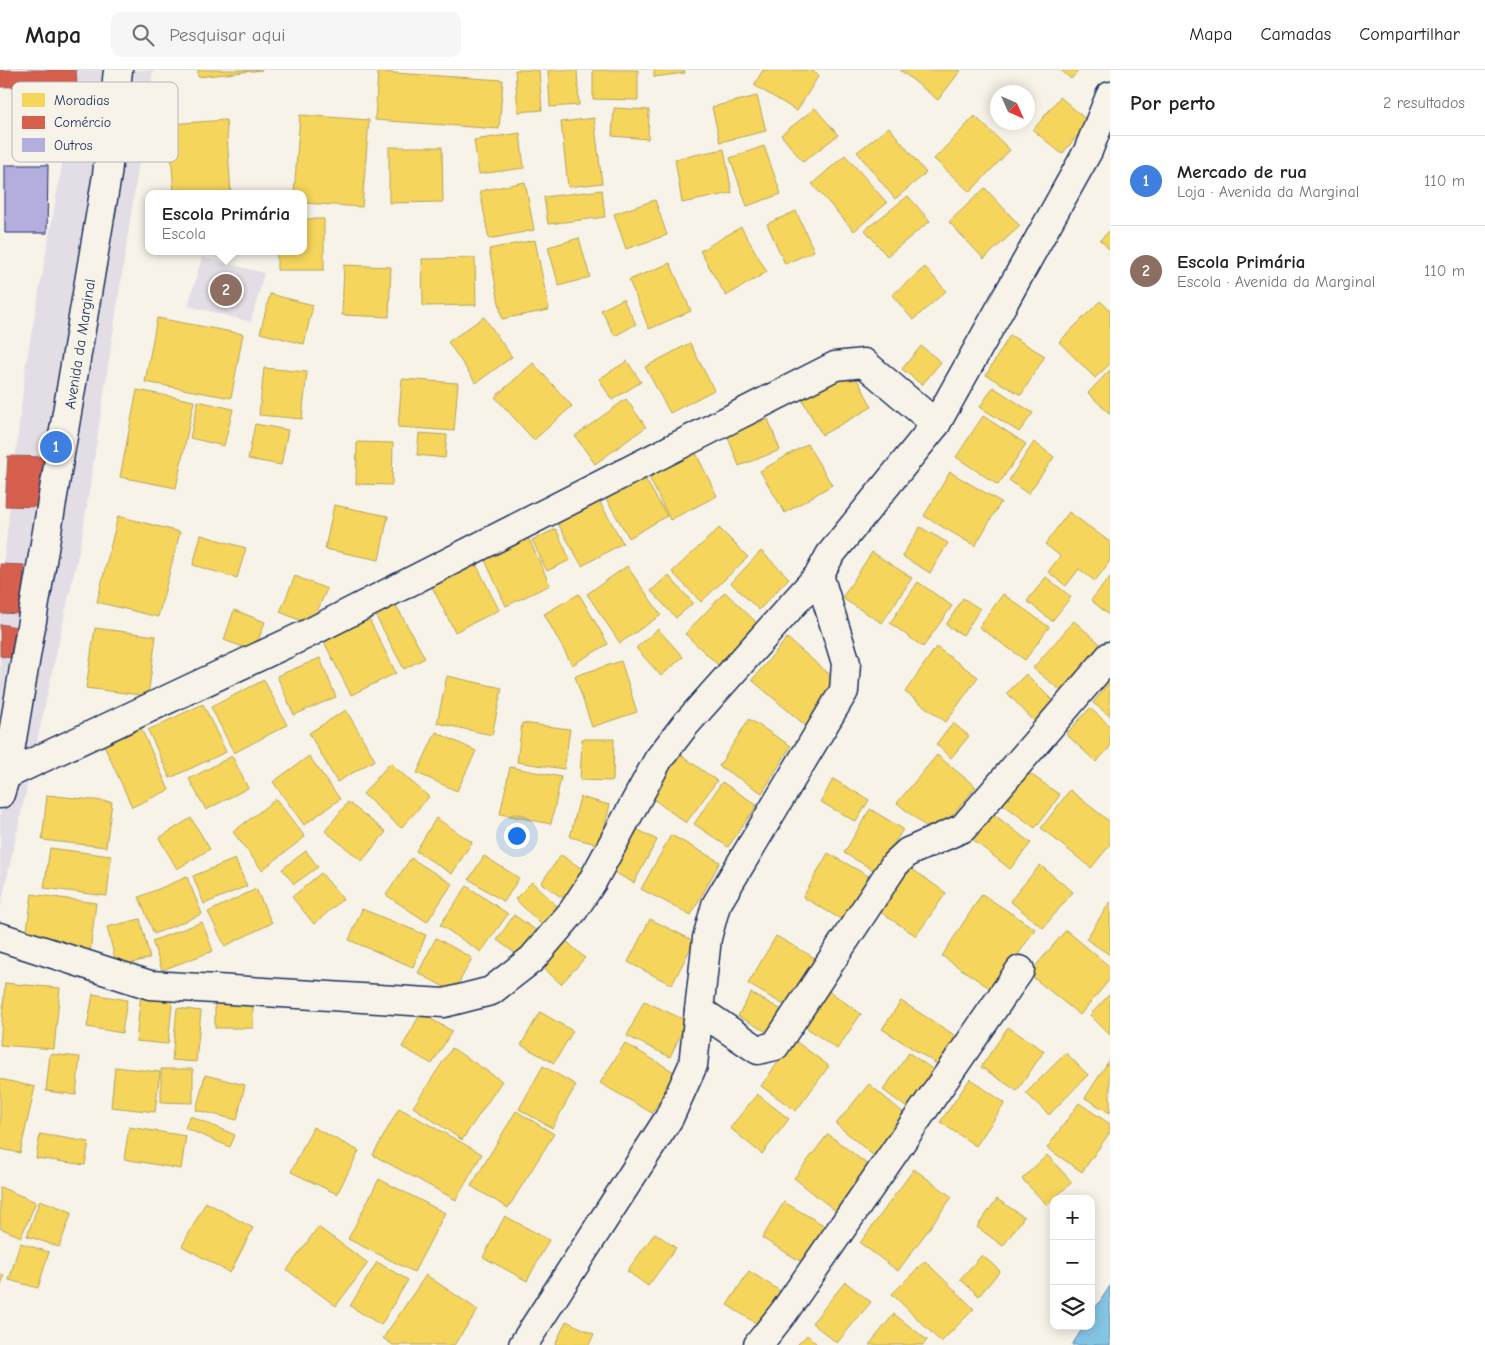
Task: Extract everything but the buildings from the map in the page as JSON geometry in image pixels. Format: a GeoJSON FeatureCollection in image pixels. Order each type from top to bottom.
{"type":"FeatureCollection","features":[{"type":"Feature","properties":{"kind":"street"},"geometry":{"type":"LineString","coordinates":[[0,937],[150,985],[444,1003],[491,991],[532,959],[573,911],[592,882],[658,760],[685,725],[819,575],[830,555],[936,424],[1099,152],[1110,96]]}},
{"type":"Feature","properties":{"kind":"street","name":"Avenida da Marginal"},"geometry":{"type":"LineString","coordinates":[[3,784],[109,162]]}},
{"type":"Feature","properties":{"kind":"street"},"geometry":{"type":"LineString","coordinates":[[3,784],[306,634],[835,366],[864,362],[936,424]]}},
{"type":"Feature","properties":{"kind":"street"},"geometry":{"type":"LineString","coordinates":[[523,1345],[669,1118],[694,1065],[707,938],[716,905],[844,691],[846,663],[819,575]]}},
{"type":"Feature","properties":{"kind":"street"},"geometry":{"type":"LineString","coordinates":[[699,1010],[758,1050],[774,1046],[895,864],[908,852],[963,828],[1110,656]]}},
{"type":"Feature","properties":{"kind":"street"},"geometry":{"type":"LineString","coordinates":[[758,1345],[784,1312],[1020,970]]}},
{"type":"Feature","properties":{"kind":"shaded area"},"geometry":{"type":"Polygon","coordinates":[[[72,70],[153,70],[151,82],[72,82],[72,70]]]}},
{"type":"Feature","properties":{"kind":"shaded area"},"geometry":{"type":"Polygon","coordinates":[[[63,162],[139,162],[83,532],[0,910],[0,594],[26,363],[63,162]]]}},
{"type":"Feature","properties":{"kind":"shaded area"},"geometry":{"type":"Polygon","coordinates":[[[202,257],[264,273],[251,322],[188,306],[202,257]]]}},
{"type":"Feature","properties":{"kind":"water"},"geometry":{"type":"Polygon","coordinates":[[[1110,1286],[1110,1345],[1072,1345],[1081,1330],[1095,1330],[1095,1309],[1110,1286]]]}},
{"type":"Feature","properties":{"kind":"place","name":"Escola Primária"},"geometry":{"type":"Point","coordinates":[226,290]}},
{"type":"Feature","properties":{"kind":"place","name":"Mercado de rua"},"geometry":{"type":"Point","coordinates":[56,447]}}]}
